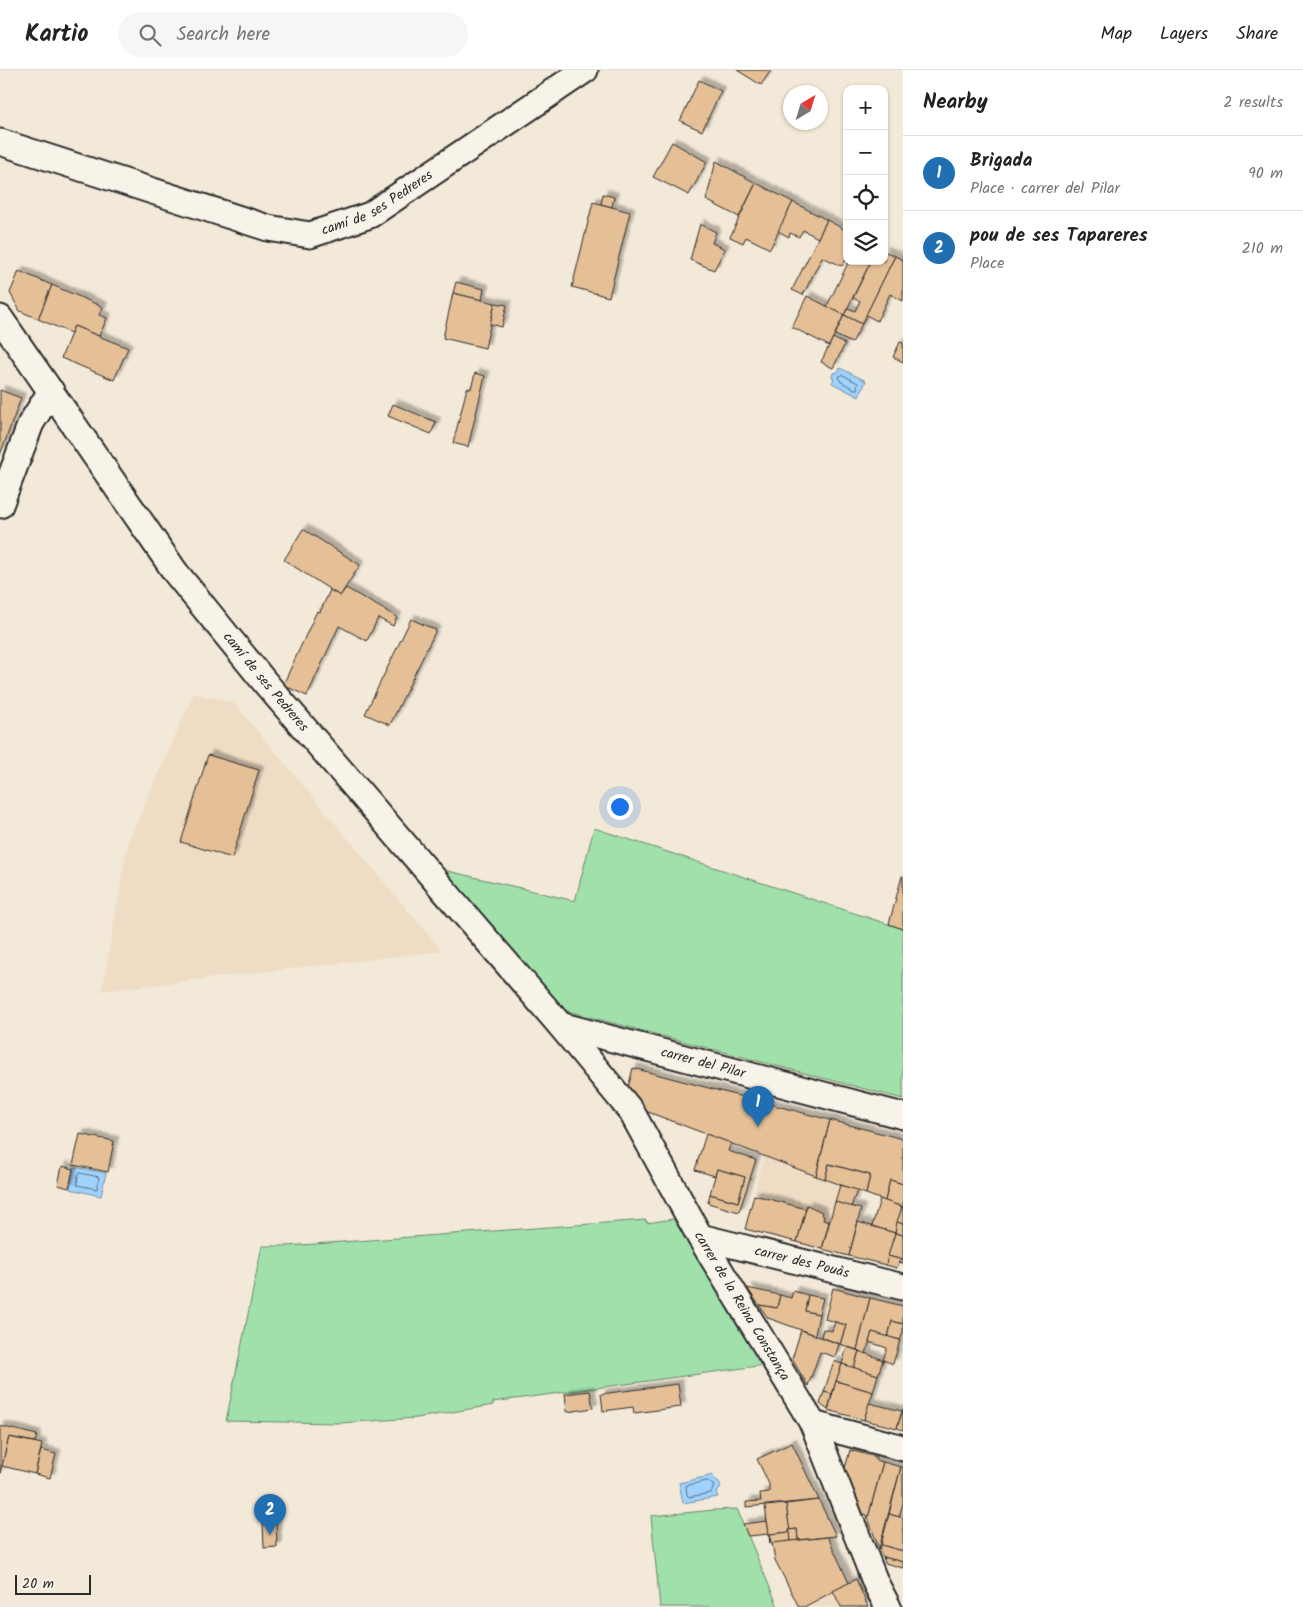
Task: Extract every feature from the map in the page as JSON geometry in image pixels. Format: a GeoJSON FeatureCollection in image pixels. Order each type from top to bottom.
{"type":"FeatureCollection","features":[{"type":"Feature","properties":{"kind":"street","name":"camí de ses Pedreres"},"geometry":{"type":"LineString","coordinates":[[0,142],[268,228],[310,235],[370,215],[585,70]]}},
{"type":"Feature","properties":{"kind":"street","name":"camí de ses Pedreres"},"geometry":{"type":"LineString","coordinates":[[0,318],[176,573],[268,686],[560,1025]]}},
{"type":"Feature","properties":{"kind":"street"},"geometry":{"type":"LineString","coordinates":[[0,505],[31,423],[51,391]]}},
{"type":"Feature","properties":{"kind":"street","name":"carrer del Pilar"},"geometry":{"type":"LineString","coordinates":[[560,1025],[903,1116]]}},
{"type":"Feature","properties":{"kind":"street","name":"carrer de la Reina Constança"},"geometry":{"type":"LineString","coordinates":[[560,1025],[631,1111],[700,1237],[813,1424],[876,1584],[888,1607]]}},
{"type":"Feature","properties":{"kind":"street","name":"carrer des Pouàs"},"geometry":{"type":"LineString","coordinates":[[700,1237],[903,1287]]}},
{"type":"Feature","properties":{"kind":"street"},"geometry":{"type":"LineString","coordinates":[[813,1424],[903,1448]]}},
{"type":"Feature","properties":{"kind":"street"},"geometry":{"type":"LineString","coordinates":[[876,1584],[903,1590]]}},
{"type":"Feature","properties":{"kind":"shaded area"},"geometry":{"type":"Polygon","coordinates":[[[194,693],[234,703],[442,951],[102,991],[128,842],[194,693]]]}},
{"type":"Feature","properties":{"kind":"shaded area"},"geometry":{"type":"Polygon","coordinates":[[[764,1156],[840,1185],[822,1249],[745,1229],[764,1156]]]}},
{"type":"Feature","properties":{"kind":"shaded area"},"geometry":{"type":"Polygon","coordinates":[[[856,1579],[868,1607],[804,1607],[856,1579]]]}},
{"type":"Feature","properties":{"kind":"green space"},"geometry":{"type":"Polygon","coordinates":[[[594,828],[903,929],[903,1099],[548,1006],[431,867],[575,901],[594,828]]]}},
{"type":"Feature","properties":{"kind":"green space"},"geometry":{"type":"Polygon","coordinates":[[[673,1219],[700,1258],[765,1365],[493,1402],[493,1405],[417,1418],[339,1423],[226,1421],[262,1246],[287,1246],[646,1220],[647,1223],[673,1219]]]}},
{"type":"Feature","properties":{"kind":"green space"},"geometry":{"type":"Polygon","coordinates":[[[737,1509],[778,1607],[660,1607],[651,1516],[737,1509]]]}},
{"type":"Feature","properties":{"kind":"water"},"geometry":{"type":"Polygon","coordinates":[[[840,368],[866,381],[859,397],[832,383],[834,379],[832,377],[833,373],[838,372],[840,368]]]}},
{"type":"Feature","properties":{"kind":"water"},"geometry":{"type":"Polygon","coordinates":[[[74,1167],[106,1173],[101,1196],[70,1189],[74,1167]]]}},
{"type":"Feature","properties":{"kind":"water"},"geometry":{"type":"Polygon","coordinates":[[[713,1475],[714,1479],[719,1481],[721,1487],[716,1493],[718,1497],[683,1503],[679,1483],[713,1475]]]}},
{"type":"Feature","properties":{"kind":"building"},"geometry":{"type":"Polygon","coordinates":[[[737,70],[771,70],[761,85],[737,70]]]}},
{"type":"Feature","properties":{"kind":"building"},"geometry":{"type":"Polygon","coordinates":[[[699,80],[721,91],[702,131],[680,121],[699,80]]]}},
{"type":"Feature","properties":{"kind":"building"},"geometry":{"type":"Polygon","coordinates":[[[672,142],[707,162],[689,195],[653,177],[672,142]]]}},
{"type":"Feature","properties":{"kind":"building"},"geometry":{"type":"Polygon","coordinates":[[[716,161],[756,183],[739,217],[706,200],[716,161]]]}},
{"type":"Feature","properties":{"kind":"building"},"geometry":{"type":"Polygon","coordinates":[[[756,183],[793,202],[770,249],[746,237],[743,243],[730,237],[756,183]]]}},
{"type":"Feature","properties":{"kind":"building"},"geometry":{"type":"Polygon","coordinates":[[[603,194],[614,197],[612,207],[601,204],[603,194]]]}},
{"type":"Feature","properties":{"kind":"building"},"geometry":{"type":"Polygon","coordinates":[[[593,202],[630,212],[609,297],[572,287],[593,202]]]}},
{"type":"Feature","properties":{"kind":"building"},"geometry":{"type":"Polygon","coordinates":[[[793,202],[827,220],[818,238],[803,230],[799,237],[790,233],[789,237],[778,231],[793,202]]]}},
{"type":"Feature","properties":{"kind":"building"},"geometry":{"type":"Polygon","coordinates":[[[827,220],[843,229],[842,266],[822,257],[803,295],[792,290],[827,220]]]}},
{"type":"Feature","properties":{"kind":"building"},"geometry":{"type":"Polygon","coordinates":[[[700,224],[716,232],[712,243],[725,249],[714,270],[690,260],[700,224]]]}},
{"type":"Feature","properties":{"kind":"building"},"geometry":{"type":"Polygon","coordinates":[[[888,253],[895,256],[862,324],[844,315],[848,308],[855,311],[860,301],[853,298],[869,265],[888,265],[888,253]]]}},
{"type":"Feature","properties":{"kind":"building"},"geometry":{"type":"Polygon","coordinates":[[[895,256],[903,260],[903,301],[890,294],[877,321],[866,315],[895,256]]]}},
{"type":"Feature","properties":{"kind":"building"},"geometry":{"type":"Polygon","coordinates":[[[847,265],[869,265],[844,315],[827,306],[847,265]]]}},
{"type":"Feature","properties":{"kind":"building"},"geometry":{"type":"Polygon","coordinates":[[[19,271],[52,285],[38,319],[20,311],[10,293],[19,271]]]}},
{"type":"Feature","properties":{"kind":"building"},"geometry":{"type":"Polygon","coordinates":[[[456,282],[484,289],[482,300],[453,293],[456,282]]]}},
{"type":"Feature","properties":{"kind":"building"},"geometry":{"type":"Polygon","coordinates":[[[52,285],[103,307],[99,315],[107,318],[99,336],[74,326],[71,333],[38,319],[52,285]]]}},
{"type":"Feature","properties":{"kind":"building"},"geometry":{"type":"Polygon","coordinates":[[[453,293],[495,303],[485,348],[443,338],[453,293]]]}},
{"type":"Feature","properties":{"kind":"building"},"geometry":{"type":"Polygon","coordinates":[[[807,296],[844,315],[829,346],[792,327],[807,296]]]}},
{"type":"Feature","properties":{"kind":"building"},"geometry":{"type":"Polygon","coordinates":[[[495,303],[507,305],[502,327],[490,324],[495,303]]]}},
{"type":"Feature","properties":{"kind":"building"},"geometry":{"type":"Polygon","coordinates":[[[844,315],[862,324],[852,343],[835,335],[844,315]]]}},
{"type":"Feature","properties":{"kind":"building"},"geometry":{"type":"Polygon","coordinates":[[[74,326],[128,348],[114,380],[61,358],[74,326]]]}},
{"type":"Feature","properties":{"kind":"building"},"geometry":{"type":"Polygon","coordinates":[[[833,338],[845,344],[833,368],[821,362],[833,338]]]}},
{"type":"Feature","properties":{"kind":"building"},"geometry":{"type":"Polygon","coordinates":[[[900,342],[903,343],[903,362],[893,357],[900,342]]]}},
{"type":"Feature","properties":{"kind":"building"},"geometry":{"type":"Polygon","coordinates":[[[475,373],[485,376],[468,447],[453,443],[467,388],[471,389],[475,373]]]}},
{"type":"Feature","properties":{"kind":"building"},"geometry":{"type":"Polygon","coordinates":[[[0,390],[21,398],[0,455],[0,390]]]}},
{"type":"Feature","properties":{"kind":"building"},"geometry":{"type":"Polygon","coordinates":[[[393,404],[436,422],[431,434],[388,416],[393,404]]]}},
{"type":"Feature","properties":{"kind":"building"},"geometry":{"type":"Polygon","coordinates":[[[303,529],[360,565],[340,596],[284,560],[303,529]]]}},
{"type":"Feature","properties":{"kind":"building"},"geometry":{"type":"Polygon","coordinates":[[[346,588],[397,617],[393,626],[378,618],[367,641],[339,626],[307,696],[283,685],[317,611],[320,612],[330,590],[340,596],[346,588]]]}},
{"type":"Feature","properties":{"kind":"building"},"geometry":{"type":"Polygon","coordinates":[[[411,619],[436,630],[390,725],[365,714],[411,619]]]}},
{"type":"Feature","properties":{"kind":"building"},"geometry":{"type":"Polygon","coordinates":[[[208,755],[259,770],[232,858],[181,842],[208,755]]]}},
{"type":"Feature","properties":{"kind":"building"},"geometry":{"type":"Polygon","coordinates":[[[903,876],[903,929],[889,924],[903,876]]]}},
{"type":"Feature","properties":{"kind":"building"},"geometry":{"type":"Polygon","coordinates":[[[633,1068],[830,1120],[816,1176],[635,1107],[626,1096],[633,1068]]]}},
{"type":"Feature","properties":{"kind":"building"},"geometry":{"type":"Polygon","coordinates":[[[830,1120],[903,1139],[903,1184],[890,1180],[885,1201],[866,1194],[870,1175],[829,1164],[825,1179],[816,1176],[830,1120]]]}},
{"type":"Feature","properties":{"kind":"building"},"geometry":{"type":"Polygon","coordinates":[[[80,1134],[114,1141],[108,1172],[73,1165],[80,1134]]]}},
{"type":"Feature","properties":{"kind":"building"},"geometry":{"type":"Polygon","coordinates":[[[706,1134],[731,1143],[728,1151],[756,1160],[739,1212],[708,1203],[710,1194],[738,1202],[745,1177],[717,1169],[715,1176],[695,1170],[706,1134]]]}},
{"type":"Feature","properties":{"kind":"building"},"geometry":{"type":"Polygon","coordinates":[[[829,1164],[870,1175],[866,1194],[825,1179],[829,1164]]]}},
{"type":"Feature","properties":{"kind":"building"},"geometry":{"type":"Polygon","coordinates":[[[62,1166],[73,1169],[69,1188],[58,1185],[62,1166]]]}},
{"type":"Feature","properties":{"kind":"building"},"geometry":{"type":"Polygon","coordinates":[[[717,1169],[745,1177],[738,1202],[710,1194],[717,1169]]]}},
{"type":"Feature","properties":{"kind":"building"},"geometry":{"type":"Polygon","coordinates":[[[890,1180],[903,1184],[903,1207],[885,1201],[890,1180]]]}},
{"type":"Feature","properties":{"kind":"building"},"geometry":{"type":"Polygon","coordinates":[[[840,1185],[857,1190],[851,1207],[835,1202],[840,1185]]]}},
{"type":"Feature","properties":{"kind":"building"},"geometry":{"type":"Polygon","coordinates":[[[754,1195],[806,1209],[797,1242],[745,1229],[754,1195]]]}},
{"type":"Feature","properties":{"kind":"building"},"geometry":{"type":"Polygon","coordinates":[[[880,1199],[902,1207],[895,1233],[872,1226],[880,1199]]]}},
{"type":"Feature","properties":{"kind":"building"},"geometry":{"type":"Polygon","coordinates":[[[835,1202],[861,1209],[849,1256],[822,1249],[835,1202]]]}},
{"type":"Feature","properties":{"kind":"building"},"geometry":{"type":"Polygon","coordinates":[[[807,1205],[822,1212],[823,1220],[829,1222],[822,1249],[797,1242],[807,1205]]]}},
{"type":"Feature","properties":{"kind":"building"},"geometry":{"type":"Polygon","coordinates":[[[903,1207],[903,1224],[897,1222],[903,1207]]]}},
{"type":"Feature","properties":{"kind":"building"},"geometry":{"type":"Polygon","coordinates":[[[858,1222],[895,1233],[886,1265],[849,1256],[858,1222]]]}},
{"type":"Feature","properties":{"kind":"building"},"geometry":{"type":"Polygon","coordinates":[[[897,1222],[903,1224],[903,1235],[895,1233],[897,1222]]]}},
{"type":"Feature","properties":{"kind":"building"},"geometry":{"type":"Polygon","coordinates":[[[895,1233],[903,1235],[903,1260],[888,1256],[895,1233]]]}},
{"type":"Feature","properties":{"kind":"building"},"geometry":{"type":"Polygon","coordinates":[[[888,1256],[903,1260],[903,1263],[899,1262],[897,1268],[886,1265],[888,1256]]]}},
{"type":"Feature","properties":{"kind":"building"},"geometry":{"type":"Polygon","coordinates":[[[747,1288],[780,1295],[777,1308],[759,1305],[747,1288]]]}},
{"type":"Feature","properties":{"kind":"building"},"geometry":{"type":"Polygon","coordinates":[[[833,1288],[870,1298],[857,1350],[840,1344],[846,1325],[825,1319],[833,1288]]]}},
{"type":"Feature","properties":{"kind":"building"},"geometry":{"type":"Polygon","coordinates":[[[793,1291],[808,1295],[805,1311],[819,1314],[815,1335],[768,1318],[759,1305],[777,1308],[780,1295],[791,1298],[793,1291]]]}},
{"type":"Feature","properties":{"kind":"building"},"geometry":{"type":"Polygon","coordinates":[[[808,1295],[823,1298],[819,1314],[805,1311],[808,1295]]]}},
{"type":"Feature","properties":{"kind":"building"},"geometry":{"type":"Polygon","coordinates":[[[870,1298],[903,1306],[903,1324],[892,1321],[888,1337],[872,1332],[866,1354],[857,1350],[870,1298]]]}},
{"type":"Feature","properties":{"kind":"building"},"geometry":{"type":"Polygon","coordinates":[[[892,1321],[903,1324],[903,1333],[900,1340],[888,1337],[892,1321]]]}},
{"type":"Feature","properties":{"kind":"building"},"geometry":{"type":"Polygon","coordinates":[[[835,1322],[846,1325],[840,1344],[821,1337],[823,1329],[832,1331],[835,1322]]]}},
{"type":"Feature","properties":{"kind":"building"},"geometry":{"type":"Polygon","coordinates":[[[801,1330],[839,1344],[835,1357],[820,1352],[808,1386],[792,1359],[801,1330]]]}},
{"type":"Feature","properties":{"kind":"building"},"geometry":{"type":"Polygon","coordinates":[[[872,1332],[900,1340],[893,1364],[883,1360],[887,1348],[869,1342],[872,1332]]]}},
{"type":"Feature","properties":{"kind":"building"},"geometry":{"type":"Polygon","coordinates":[[[847,1347],[859,1351],[854,1368],[842,1364],[847,1347]]]}},
{"type":"Feature","properties":{"kind":"building"},"geometry":{"type":"Polygon","coordinates":[[[859,1351],[883,1360],[878,1375],[854,1368],[859,1351]]]}},
{"type":"Feature","properties":{"kind":"building"},"geometry":{"type":"Polygon","coordinates":[[[834,1361],[842,1364],[832,1394],[824,1392],[834,1361]]]}},
{"type":"Feature","properties":{"kind":"building"},"geometry":{"type":"Polygon","coordinates":[[[842,1364],[878,1375],[873,1392],[836,1381],[842,1364]]]}},
{"type":"Feature","properties":{"kind":"building"},"geometry":{"type":"Polygon","coordinates":[[[836,1381],[873,1392],[864,1420],[828,1410],[836,1381]]]}},
{"type":"Feature","properties":{"kind":"building"},"geometry":{"type":"Polygon","coordinates":[[[678,1384],[681,1407],[634,1413],[633,1407],[603,1411],[601,1394],[678,1384]]]}},
{"type":"Feature","properties":{"kind":"building"},"geometry":{"type":"Polygon","coordinates":[[[590,1391],[593,1408],[567,1412],[565,1394],[590,1391]]]}},
{"type":"Feature","properties":{"kind":"building"},"geometry":{"type":"Polygon","coordinates":[[[824,1392],[832,1394],[828,1410],[820,1404],[824,1392]]]}},
{"type":"Feature","properties":{"kind":"building"},"geometry":{"type":"Polygon","coordinates":[[[869,1403],[902,1411],[897,1428],[864,1420],[869,1403]]]}},
{"type":"Feature","properties":{"kind":"building"},"geometry":{"type":"Polygon","coordinates":[[[903,1409],[903,1430],[897,1428],[903,1409]]]}},
{"type":"Feature","properties":{"kind":"building"},"geometry":{"type":"Polygon","coordinates":[[[0,1426],[37,1435],[35,1442],[9,1437],[0,1474],[0,1426]]]}},
{"type":"Feature","properties":{"kind":"building"},"geometry":{"type":"Polygon","coordinates":[[[9,1437],[42,1444],[35,1474],[2,1466],[9,1437]]]}},
{"type":"Feature","properties":{"kind":"building"},"geometry":{"type":"Polygon","coordinates":[[[792,1443],[819,1500],[746,1507],[746,1502],[761,1501],[760,1493],[769,1492],[769,1484],[757,1459],[792,1443]]]}},
{"type":"Feature","properties":{"kind":"building"},"geometry":{"type":"Polygon","coordinates":[[[41,1450],[56,1454],[50,1478],[35,1474],[41,1450]]]}},
{"type":"Feature","properties":{"kind":"building"},"geometry":{"type":"Polygon","coordinates":[[[850,1450],[876,1457],[875,1460],[883,1462],[868,1518],[866,1514],[863,1515],[844,1472],[850,1450]]]}},
{"type":"Feature","properties":{"kind":"building"},"geometry":{"type":"Polygon","coordinates":[[[883,1462],[901,1467],[879,1549],[868,1518],[883,1462]]]}},
{"type":"Feature","properties":{"kind":"building"},"geometry":{"type":"Polygon","coordinates":[[[901,1467],[903,1467],[903,1503],[899,1517],[889,1514],[901,1467]]]}},
{"type":"Feature","properties":{"kind":"building"},"geometry":{"type":"Polygon","coordinates":[[[819,1500],[836,1536],[798,1540],[797,1529],[789,1530],[786,1504],[819,1500]]]}},
{"type":"Feature","properties":{"kind":"building"},"geometry":{"type":"Polygon","coordinates":[[[786,1504],[790,1532],[770,1534],[770,1544],[765,1506],[786,1504]]]}},
{"type":"Feature","properties":{"kind":"building"},"geometry":{"type":"Polygon","coordinates":[[[889,1514],[903,1518],[903,1551],[881,1545],[889,1514]]]}},
{"type":"Feature","properties":{"kind":"building"},"geometry":{"type":"Polygon","coordinates":[[[767,1521],[769,1534],[748,1536],[743,1524],[767,1521]]]}},
{"type":"Feature","properties":{"kind":"building"},"geometry":{"type":"Polygon","coordinates":[[[276,1522],[277,1547],[264,1548],[263,1523],[276,1522]]]}},
{"type":"Feature","properties":{"kind":"building"},"geometry":{"type":"Polygon","coordinates":[[[797,1529],[798,1540],[791,1542],[789,1530],[797,1529]]]}},
{"type":"Feature","properties":{"kind":"building"},"geometry":{"type":"Polygon","coordinates":[[[790,1532],[791,1542],[771,1544],[770,1534],[790,1532]]]}},
{"type":"Feature","properties":{"kind":"building"},"geometry":{"type":"Polygon","coordinates":[[[828,1537],[849,1583],[804,1607],[799,1607],[775,1560],[772,1543],[828,1537]]]}},
{"type":"Feature","properties":{"kind":"building"},"geometry":{"type":"Polygon","coordinates":[[[881,1545],[903,1551],[903,1562],[883,1557],[879,1549],[881,1545]]]}},
{"type":"Feature","properties":{"kind":"building"},"geometry":{"type":"Polygon","coordinates":[[[883,1557],[903,1562],[903,1568],[885,1563],[883,1557]]]}},
{"type":"Feature","properties":{"kind":"building"},"geometry":{"type":"Polygon","coordinates":[[[856,1579],[868,1607],[841,1607],[833,1591],[856,1579]]]}},
{"type":"Feature","properties":{"kind":"place","name":"Brigada"},"geometry":{"type":"Point","coordinates":[758,1127]}},
{"type":"Feature","properties":{"kind":"place","name":"pou de ses Tapareres"},"geometry":{"type":"Point","coordinates":[270,1535]}}]}
